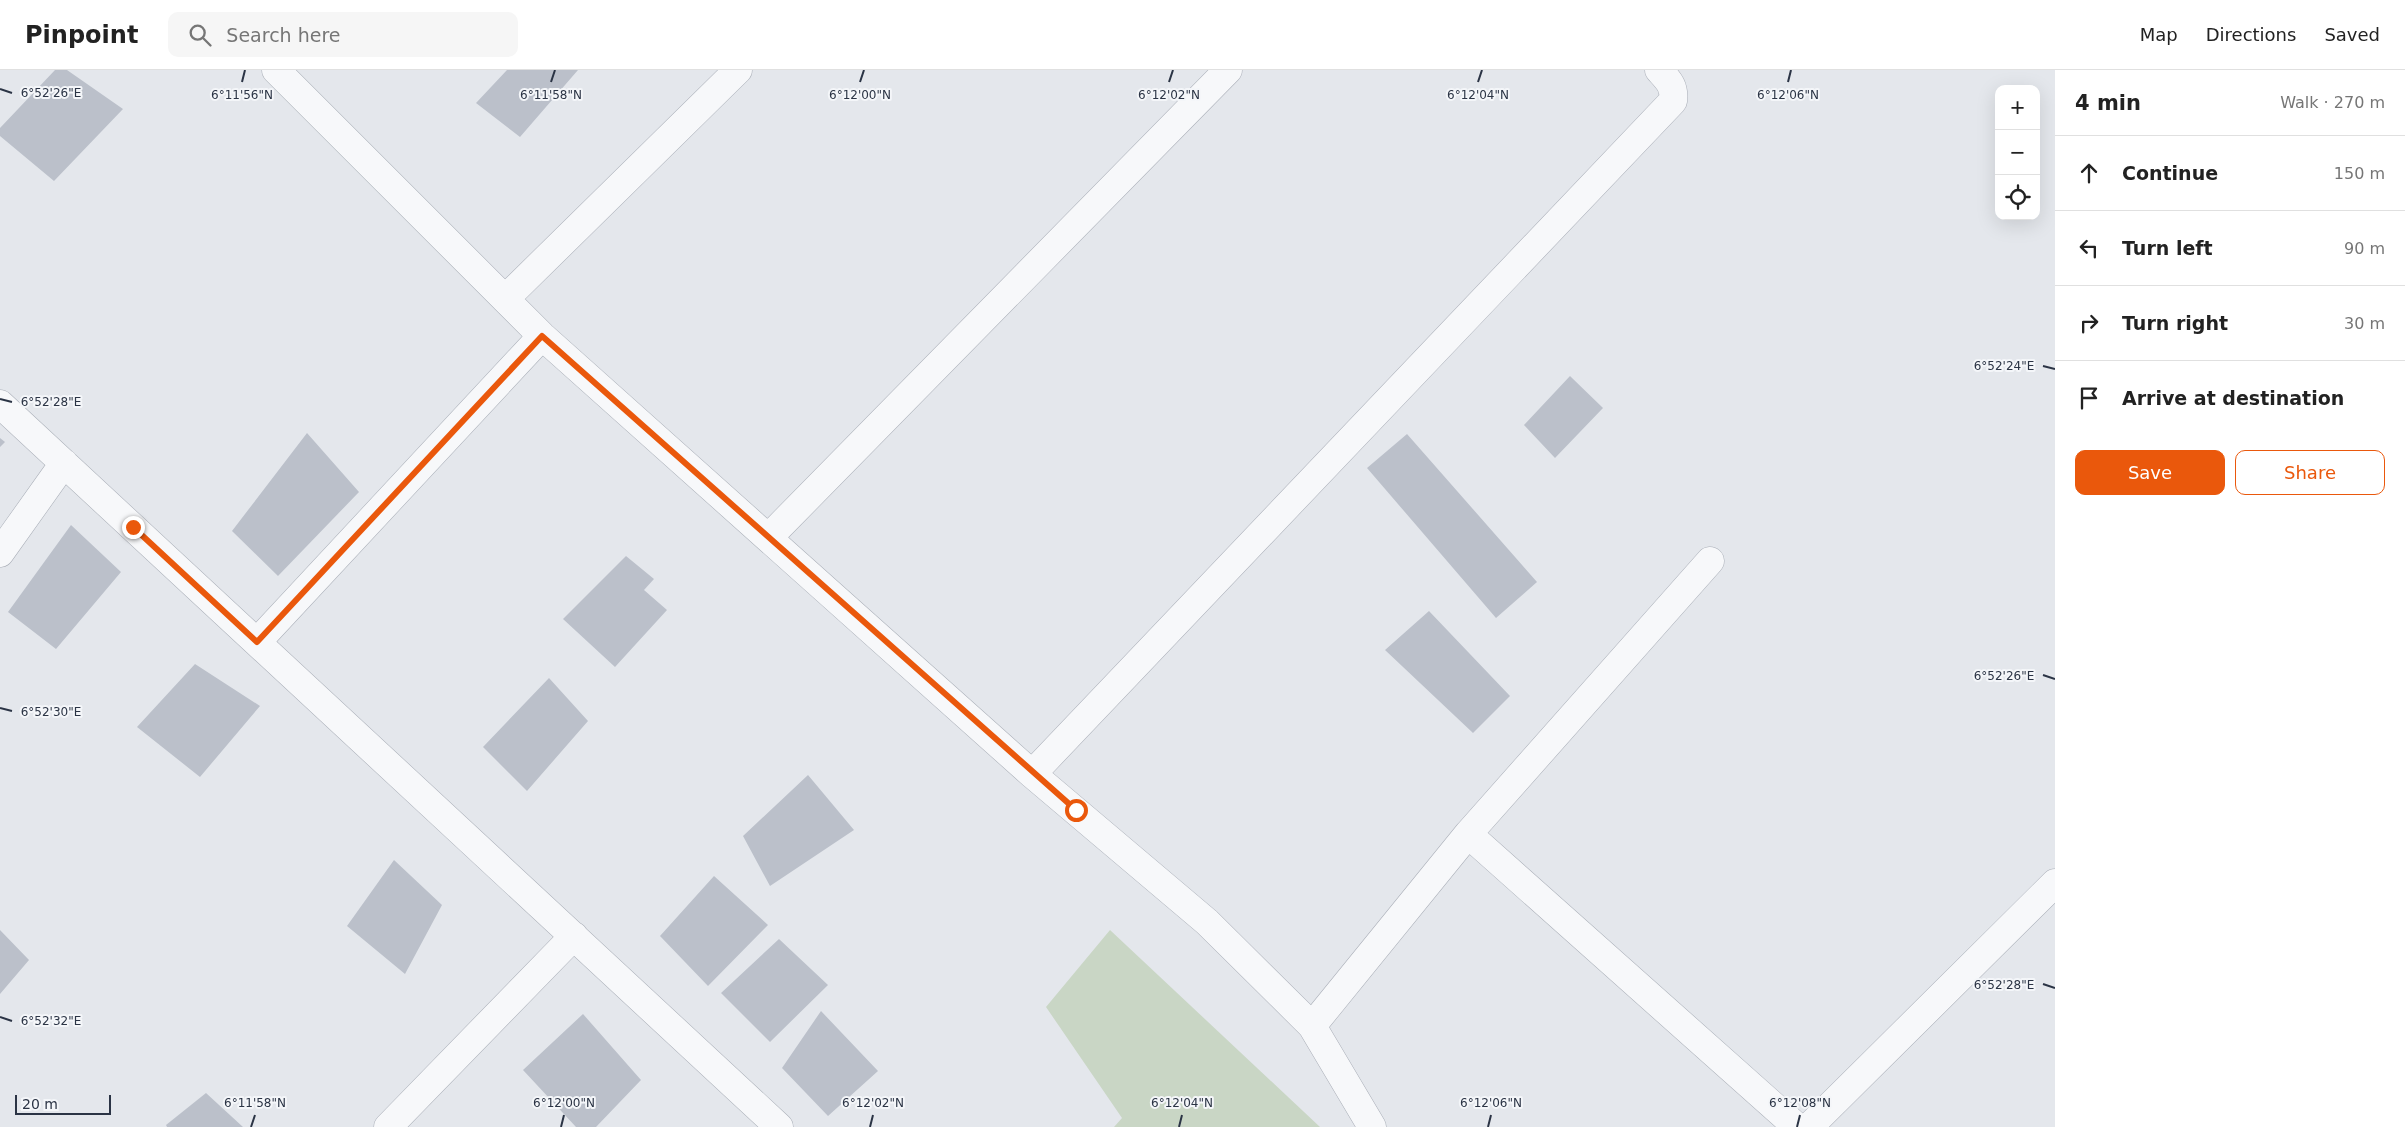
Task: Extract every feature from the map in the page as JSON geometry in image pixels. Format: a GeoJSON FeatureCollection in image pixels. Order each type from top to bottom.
{"type":"FeatureCollection","features":[{"type":"Feature","properties":{"kind":"street"},"geometry":{"type":"LineString","coordinates":[[276,70],[542,336],[1032,774],[1207,922],[1312,1026],[1372,1127]]}},
{"type":"Feature","properties":{"kind":"street"},"geometry":{"type":"LineString","coordinates":[[505,299],[738,70]]}},
{"type":"Feature","properties":{"kind":"street"},"geometry":{"type":"LineString","coordinates":[[768,538],[1228,70]]}},
{"type":"Feature","properties":{"kind":"street"},"geometry":{"type":"LineString","coordinates":[[1032,774],[1673,101],[1674,92],[1671,82],[1658,70]]}},
{"type":"Feature","properties":{"kind":"street"},"geometry":{"type":"LineString","coordinates":[[257,642],[542,336]]}},
{"type":"Feature","properties":{"kind":"street"},"geometry":{"type":"LineString","coordinates":[[0,404],[779,1127]]}},
{"type":"Feature","properties":{"kind":"street"},"geometry":{"type":"LineString","coordinates":[[0,553],[64,463]]}},
{"type":"Feature","properties":{"kind":"street"},"geometry":{"type":"LineString","coordinates":[[1312,1026],[1468,834],[1710,561]]}},
{"type":"Feature","properties":{"kind":"street"},"geometry":{"type":"LineString","coordinates":[[1468,834],[1797,1127]]}},
{"type":"Feature","properties":{"kind":"street"},"geometry":{"type":"LineString","coordinates":[[1809,1127],[2055,883]]}},
{"type":"Feature","properties":{"kind":"street"},"geometry":{"type":"LineString","coordinates":[[388,1127],[574,936]]}},
{"type":"Feature","properties":{"kind":"green space"},"geometry":{"type":"Polygon","coordinates":[[[1110,930],[1320,1127],[1114,1127],[1122,1118],[1046,1007],[1110,930]]]}},
{"type":"Feature","properties":{"kind":"building"},"geometry":{"type":"Polygon","coordinates":[[[55,70],[67,70],[123,109],[54,181],[0,136],[0,128],[55,70]]]}},
{"type":"Feature","properties":{"kind":"building"},"geometry":{"type":"Polygon","coordinates":[[[507,70],[578,70],[520,137],[476,103],[507,70]]]}},
{"type":"Feature","properties":{"kind":"building"},"geometry":{"type":"Polygon","coordinates":[[[1570,376],[1603,408],[1555,458],[1524,425],[1570,376]]]}},
{"type":"Feature","properties":{"kind":"building"},"geometry":{"type":"Polygon","coordinates":[[[307,433],[359,492],[278,576],[232,531],[307,433]]]}},
{"type":"Feature","properties":{"kind":"building"},"geometry":{"type":"Polygon","coordinates":[[[1407,434],[1537,582],[1496,618],[1367,468],[1407,434]]]}},
{"type":"Feature","properties":{"kind":"building"},"geometry":{"type":"Polygon","coordinates":[[[0,438],[5,442],[0,447],[0,438]]]}},
{"type":"Feature","properties":{"kind":"building"},"geometry":{"type":"Polygon","coordinates":[[[71,525],[121,572],[56,649],[8,612],[71,525]]]}},
{"type":"Feature","properties":{"kind":"building"},"geometry":{"type":"Polygon","coordinates":[[[626,556],[654,579],[644,590],[667,610],[615,667],[563,619],[626,556]]]}},
{"type":"Feature","properties":{"kind":"building"},"geometry":{"type":"Polygon","coordinates":[[[1429,611],[1510,696],[1473,733],[1385,650],[1429,611]]]}},
{"type":"Feature","properties":{"kind":"building"},"geometry":{"type":"Polygon","coordinates":[[[195,664],[260,706],[200,777],[137,727],[195,664]]]}},
{"type":"Feature","properties":{"kind":"building"},"geometry":{"type":"Polygon","coordinates":[[[549,678],[588,721],[527,791],[483,747],[549,678]]]}},
{"type":"Feature","properties":{"kind":"building"},"geometry":{"type":"Polygon","coordinates":[[[808,775],[854,830],[770,886],[743,836],[808,775]]]}},
{"type":"Feature","properties":{"kind":"building"},"geometry":{"type":"Polygon","coordinates":[[[394,860],[442,905],[405,974],[347,926],[394,860]]]}},
{"type":"Feature","properties":{"kind":"building"},"geometry":{"type":"Polygon","coordinates":[[[714,876],[768,925],[708,986],[660,936],[714,876]]]}},
{"type":"Feature","properties":{"kind":"building"},"geometry":{"type":"Polygon","coordinates":[[[0,930],[29,960],[0,994],[0,930]]]}},
{"type":"Feature","properties":{"kind":"building"},"geometry":{"type":"Polygon","coordinates":[[[779,939],[828,985],[770,1042],[721,993],[779,939]]]}},
{"type":"Feature","properties":{"kind":"building"},"geometry":{"type":"Polygon","coordinates":[[[821,1011],[878,1071],[828,1116],[782,1068],[821,1011]]]}},
{"type":"Feature","properties":{"kind":"building"},"geometry":{"type":"Polygon","coordinates":[[[583,1014],[641,1080],[596,1127],[576,1127],[523,1070],[583,1014]]]}},
{"type":"Feature","properties":{"kind":"building"},"geometry":{"type":"Polygon","coordinates":[[[206,1093],[243,1127],[167,1127],[166,1125],[206,1093]]]}},
{"type":"Feature","properties":{"kind":"route"},"geometry":{"type":"LineString","coordinates":[[133,527],[257,642],[542,336],[1032,774],[1076,810]]}}]}
